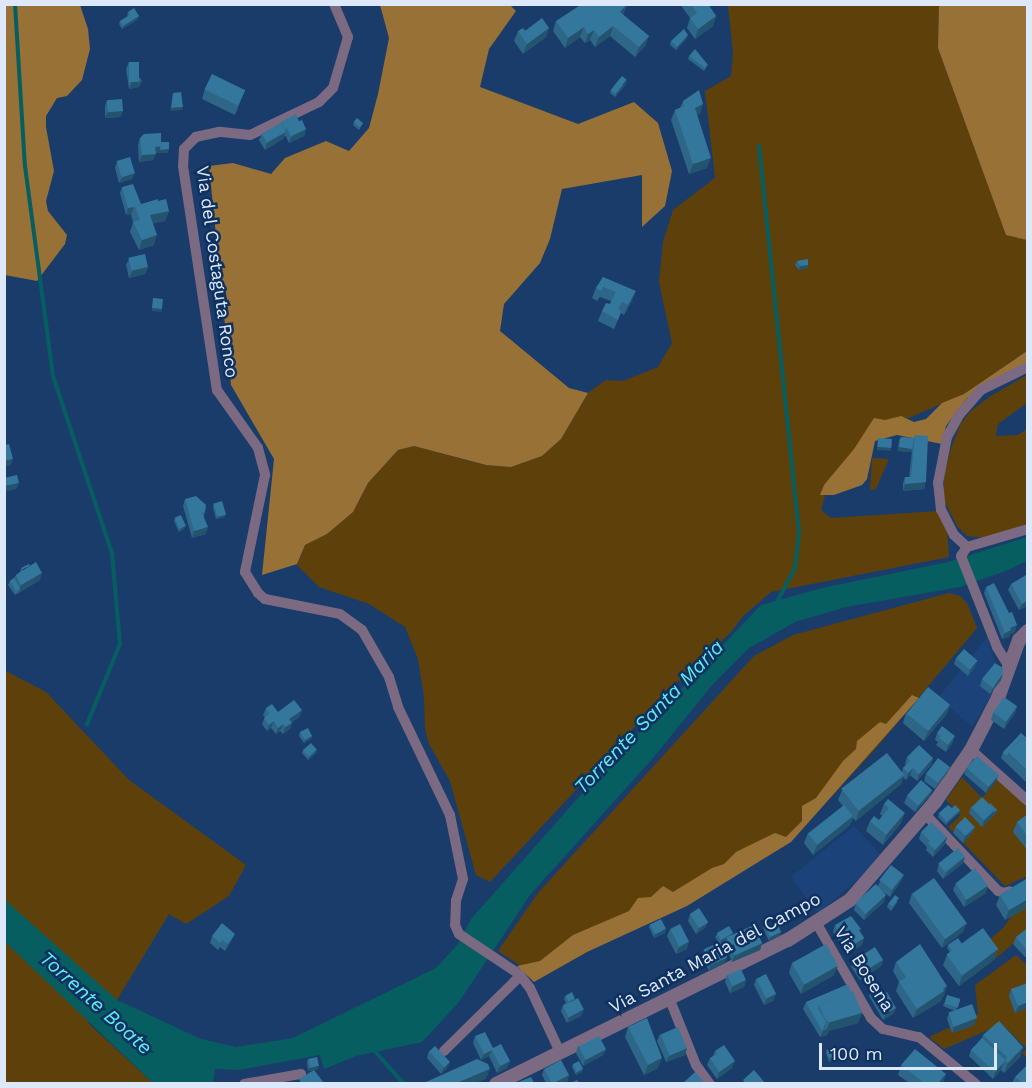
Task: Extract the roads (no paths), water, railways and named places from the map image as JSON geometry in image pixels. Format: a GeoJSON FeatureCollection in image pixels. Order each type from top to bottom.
{"type":"FeatureCollection","features":[{"type":"Feature","properties":{"kind":"street","name":"Via del Costaguta Ronco"},"geometry":{"type":"LineString","coordinates":[[334,4],[348,37],[333,88],[319,102],[250,135],[219,132],[195,137],[184,149],[183,166],[218,390],[258,448],[265,475],[245,572],[258,593],[266,599],[340,614],[362,630],[389,677],[398,707],[450,815],[463,879],[456,901],[455,926],[459,934],[520,976]]}},
{"type":"Feature","properties":{"kind":"street"},"geometry":{"type":"LineString","coordinates":[[1010,668],[997,647],[970,586],[964,551],[941,510],[938,483],[947,437],[960,414],[981,390],[1028,367]]}},
{"type":"Feature","properties":{"kind":"street"},"geometry":{"type":"LineString","coordinates":[[964,551],[1028,529]]}},
{"type":"Feature","properties":{"kind":"street","name":"Via Santa Maria del Campo"},"geometry":{"type":"LineString","coordinates":[[496,1083],[670,999],[817,924],[850,900],[925,814],[971,750],[1010,668],[1019,640],[1028,631]]}},
{"type":"Feature","properties":{"kind":"street"},"geometry":{"type":"LineString","coordinates":[[971,750],[1028,801]]}},
{"type":"Feature","properties":{"kind":"street"},"geometry":{"type":"LineString","coordinates":[[925,814],[998,891],[1004,894],[1010,891]]}},
{"type":"Feature","properties":{"kind":"street","name":"Via Bosena"},"geometry":{"type":"LineString","coordinates":[[817,924],[871,1018],[883,1029],[919,1037],[976,1083]]}},
{"type":"Feature","properties":{"kind":"street"},"geometry":{"type":"LineString","coordinates":[[444,1051],[520,976],[530,988],[561,1052]]}},
{"type":"Feature","properties":{"kind":"street"},"geometry":{"type":"LineString","coordinates":[[670,999],[696,1065],[710,1083]]}},
{"type":"Feature","properties":{"kind":"street"},"geometry":{"type":"LineString","coordinates":[[244,1083],[301,1074]]}},
{"type":"Feature","properties":{"kind":"water","name":"Torrente Boate"},"geometry":{"type":"Polygon","coordinates":[[[1027,537],[1027,561],[1003,572],[960,587],[846,607],[795,622],[749,648],[713,684],[653,758],[530,895],[459,1002],[422,1042],[356,1056],[324,1069],[320,1055],[239,1070],[215,1069],[213,1083],[153,1083],[5,942],[4,899],[117,1000],[201,1039],[236,1047],[293,1038],[436,968],[458,944],[471,919],[593,781],[761,605],[822,588],[948,562],[1027,537]]]}},
{"type":"Feature","properties":{"kind":"waterway"},"geometry":{"type":"LineString","coordinates":[[15,4],[25,166],[53,376],[112,553],[120,644],[87,724]]}},
{"type":"Feature","properties":{"kind":"waterway"},"geometry":{"type":"LineString","coordinates":[[759,146],[799,531],[795,568],[776,603]]}},
{"type":"Feature","properties":{"kind":"waterway"},"geometry":{"type":"LineString","coordinates":[[372,1048],[404,1084]]}},
{"type":"Feature","properties":{"kind":"water label","name":"Torrente Santa Maria"},"geometry":{"type":"Point","coordinates":[649,717]}}]}
